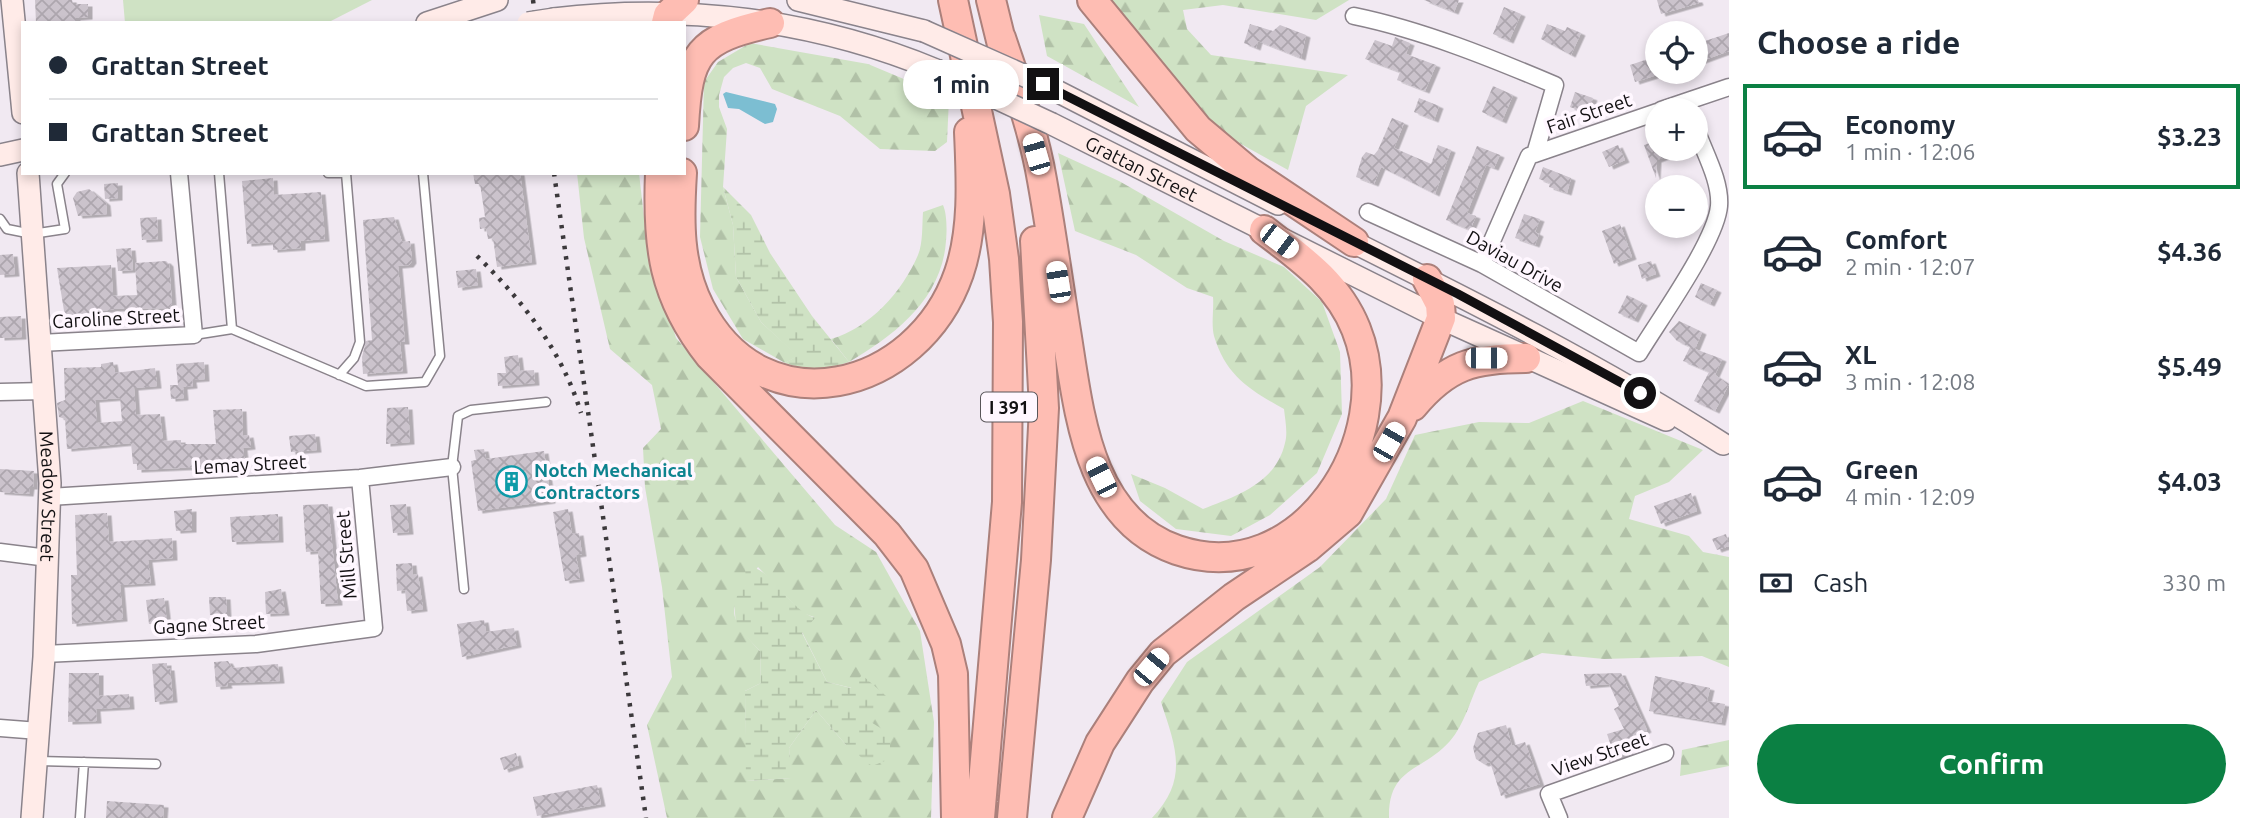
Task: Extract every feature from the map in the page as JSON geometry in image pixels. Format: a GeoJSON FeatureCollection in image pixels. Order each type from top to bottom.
{"type":"FeatureCollection","features":[{"type":"Feature","properties":{"kind":"highway","name":"I 391"},"geometry":{"type":"LineString","coordinates":[[990,0],[1001,38],[1023,143],[1030,194],[1037,253],[1044,408],[1036,560],[1012,818]]}},
{"type":"Feature","properties":{"kind":"highway"},"geometry":{"type":"LineString","coordinates":[[1092,0],[1198,129],[1248,171],[1354,242]]}},
{"type":"Feature","properties":{"kind":"highway","name":"I 391"},"geometry":{"type":"LineString","coordinates":[[955,9],[995,194],[1004,259],[1008,322],[1007,502],[980,818]]}},
{"type":"Feature","properties":{"kind":"highway"},"geometry":{"type":"LineString","coordinates":[[665,175],[685,268],[699,306],[729,347],[758,370],[800,383],[838,382],[884,365],[909,348],[934,321],[954,286],[968,237],[970,178],[967,84],[955,9]]}},
{"type":"Feature","properties":{"kind":"highway"},"geometry":{"type":"LineString","coordinates":[[686,101],[688,76],[705,48],[734,31],[770,23]]}},
{"type":"Feature","properties":{"kind":"highway"},"geometry":{"type":"LineString","coordinates":[[1001,38],[1042,176],[1086,443],[1108,491],[1131,522],[1151,538],[1189,554],[1217,556],[1242,553],[1266,545],[1293,530],[1320,507],[1339,485],[1360,438],[1366,401],[1366,368],[1351,317],[1325,278],[1264,230]]}},
{"type":"Feature","properties":{"kind":"highway"},"geometry":{"type":"LineString","coordinates":[[665,175],[659,225],[663,264],[674,301],[688,326],[710,356],[887,534],[914,569],[943,635],[953,674],[957,818]]}},
{"type":"Feature","properties":{"kind":"highway"},"geometry":{"type":"LineString","coordinates":[[1067,818],[1100,743],[1140,681],[1163,653],[1234,597],[1307,548],[1348,513],[1402,418],[1441,318],[1440,304],[1427,279]]}},
{"type":"Feature","properties":{"kind":"highway"},"geometry":{"type":"LineString","coordinates":[[1402,418],[1426,390],[1461,366],[1486,358],[1525,358]]}},
{"type":"Feature","properties":{"kind":"main road"},"geometry":{"type":"LineString","coordinates":[[12,0],[21,94]]}},
{"type":"Feature","properties":{"kind":"main road"},"geometry":{"type":"LineString","coordinates":[[433,21],[497,0]]}},
{"type":"Feature","properties":{"kind":"main road","name":"Grattan Street"},"geometry":{"type":"LineString","coordinates":[[798,0],[924,32],[1043,84],[1427,279],[1727,441]]}},
{"type":"Feature","properties":{"kind":"main road","name":"Grattan Street"},"geometry":{"type":"LineString","coordinates":[[541,21],[599,14],[673,12],[770,23],[824,33],[889,51],[1052,124],[1525,358],[1727,441]]}},
{"type":"Feature","properties":{"kind":"main road"},"geometry":{"type":"LineString","coordinates":[[0,156],[21,151]]}},
{"type":"Feature","properties":{"kind":"main road","name":"Meadow Street"},"geometry":{"type":"LineString","coordinates":[[28,175],[45,391],[49,497],[44,654],[33,818]]}},
{"type":"Feature","properties":{"kind":"street"},"geometry":{"type":"LineString","coordinates":[[1354,16],[1378,21],[1488,58],[1555,85],[1535,154],[1529,156],[1482,264]]}},
{"type":"Feature","properties":{"kind":"street","name":"Fair Street"},"geometry":{"type":"LineString","coordinates":[[1705,98],[1729,87]]}},
{"type":"Feature","properties":{"kind":"street","name":"Fair Street"},"geometry":{"type":"LineString","coordinates":[[1535,154],[1645,116]]}},
{"type":"Feature","properties":{"kind":"street","name":"Daviau Drive"},"geometry":{"type":"LineString","coordinates":[[1368,212],[1482,264],[1639,353],[1692,265],[1718,214],[1716,186],[1707,161]]}},
{"type":"Feature","properties":{"kind":"street"},"geometry":{"type":"LineString","coordinates":[[178,175],[194,335]]}},
{"type":"Feature","properties":{"kind":"street","name":"Caroline Street"},"geometry":{"type":"LineString","coordinates":[[40,343],[194,335]]}},
{"type":"Feature","properties":{"kind":"street"},"geometry":{"type":"LineString","coordinates":[[0,392],[45,391]]}},
{"type":"Feature","properties":{"kind":"street","name":"Lemay Street"},"geometry":{"type":"LineString","coordinates":[[49,497],[360,478],[452,467]]}},
{"type":"Feature","properties":{"kind":"street","name":"Mill Street"},"geometry":{"type":"LineString","coordinates":[[360,478],[374,628]]}},
{"type":"Feature","properties":{"kind":"street"},"geometry":{"type":"LineString","coordinates":[[0,552],[48,558]]}},
{"type":"Feature","properties":{"kind":"street","name":"Gagne Street"},"geometry":{"type":"LineString","coordinates":[[44,654],[256,644],[374,628]]}},
{"type":"Feature","properties":{"kind":"street"},"geometry":{"type":"LineString","coordinates":[[0,728],[39,731]]}},
{"type":"Feature","properties":{"kind":"street","name":"View Street"},"geometry":{"type":"LineString","coordinates":[[1559,818],[1549,794],[1665,753]]}},
{"type":"Feature","properties":{"kind":"lane"},"geometry":{"type":"LineString","coordinates":[[0,219],[7,229],[32,234],[65,229],[57,184],[64,175]]}},
{"type":"Feature","properties":{"kind":"lane"},"geometry":{"type":"LineString","coordinates":[[219,175],[232,329]]}},
{"type":"Feature","properties":{"kind":"lane"},"geometry":{"type":"LineString","coordinates":[[339,375],[354,358],[360,342],[344,175]]}},
{"type":"Feature","properties":{"kind":"lane"},"geometry":{"type":"LineString","coordinates":[[194,335],[232,329],[366,386],[425,382],[440,356],[423,175]]}},
{"type":"Feature","properties":{"kind":"lane"},"geometry":{"type":"LineString","coordinates":[[464,589],[452,467],[458,416],[471,410],[546,402]]}},
{"type":"Feature","properties":{"kind":"lane"},"geometry":{"type":"LineString","coordinates":[[36,761],[156,764]]}},
{"type":"Feature","properties":{"kind":"lane"},"geometry":{"type":"LineString","coordinates":[[80,818],[84,762]]}},
{"type":"Feature","properties":{"kind":"green space"},"geometry":{"type":"Polygon","coordinates":[[[123,0],[372,0],[331,21],[125,21],[123,0]]]}},
{"type":"Feature","properties":{"kind":"green space"},"geometry":{"type":"Polygon","coordinates":[[[1110,0],[1349,0],[1316,20],[1223,5],[1183,10],[1187,29],[1211,55],[1348,75],[1306,106],[1288,170],[1232,139],[1174,88],[1110,0]]]}},
{"type":"Feature","properties":{"kind":"green space"},"geometry":{"type":"Polygon","coordinates":[[[1039,15],[1084,24],[1139,107],[1047,56],[1039,15]]]}},
{"type":"Feature","properties":{"kind":"green space"},"geometry":{"type":"Polygon","coordinates":[[[750,43],[868,64],[949,98],[947,142],[935,151],[880,149],[840,116],[772,89],[760,68],[746,63],[733,68],[724,77],[719,95],[719,107],[727,129],[723,187],[733,225],[736,277],[761,322],[798,356],[785,363],[743,339],[713,289],[700,237],[704,82],[718,62],[750,43]]]}},
{"type":"Feature","properties":{"kind":"green space"},"geometry":{"type":"Polygon","coordinates":[[[1058,153],[1119,181],[1224,241],[1284,267],[1322,302],[1340,352],[1342,414],[1317,473],[1270,515],[1231,536],[1176,529],[1140,501],[1131,474],[1165,488],[1203,509],[1229,499],[1264,478],[1280,457],[1286,435],[1284,409],[1250,388],[1225,362],[1214,336],[1213,297],[1187,288],[1136,255],[1075,231],[1058,153]]]}},
{"type":"Feature","properties":{"kind":"green space"},"geometry":{"type":"Polygon","coordinates":[[[577,175],[639,175],[647,244],[676,338],[835,525],[876,552],[920,631],[934,722],[931,818],[667,818],[647,725],[672,677],[662,587],[645,487],[643,448],[661,429],[652,385],[610,349],[584,238],[577,175]],[[758,567],[736,602],[735,618],[760,651],[761,683],[745,691],[747,781],[791,778],[789,748],[816,710],[846,745],[865,719],[852,688],[827,682],[802,632],[814,617],[802,613],[758,567]]]}},
{"type":"Feature","properties":{"kind":"green space"},"geometry":{"type":"Polygon","coordinates":[[[723,187],[751,215],[770,253],[812,316],[849,362],[817,368],[785,363],[797,356],[761,322],[736,277],[733,225],[723,187]]]}},
{"type":"Feature","properties":{"kind":"green space"},"geometry":{"type":"Polygon","coordinates":[[[943,205],[947,232],[943,262],[926,298],[899,327],[849,362],[831,339],[859,326],[894,295],[918,255],[922,240],[923,212],[943,205]]]}},
{"type":"Feature","properties":{"kind":"green space"},"geometry":{"type":"Polygon","coordinates":[[[1583,401],[1703,450],[1669,482],[1635,496],[1629,519],[1689,536],[1703,552],[1729,557],[1729,667],[1702,656],[1604,659],[1542,653],[1479,682],[1455,735],[1440,751],[1409,772],[1394,788],[1389,818],[1152,818],[1164,804],[1175,776],[1174,749],[1161,702],[1187,662],[1320,567],[1386,499],[1415,435],[1479,422],[1529,423],[1583,401]]]}},
{"type":"Feature","properties":{"kind":"green space"},"geometry":{"type":"Polygon","coordinates":[[[745,565],[765,574],[796,606],[815,618],[802,633],[827,682],[851,688],[862,675],[886,696],[879,712],[866,719],[890,734],[890,759],[872,766],[846,745],[816,710],[789,748],[792,778],[746,781],[745,691],[761,683],[760,651],[736,626],[734,600],[746,584],[745,565]]]}},
{"type":"Feature","properties":{"kind":"green space"},"geometry":{"type":"Polygon","coordinates":[[[1729,740],[1729,766],[1680,776],[1682,750],[1729,740]]]}},
{"type":"Feature","properties":{"kind":"water"},"geometry":{"type":"Polygon","coordinates":[[[726,92],[775,104],[777,109],[773,122],[765,124],[739,109],[728,108],[723,94],[726,92]]]}},
{"type":"Feature","properties":{"kind":"building"},"geometry":{"type":"Polygon","coordinates":[[[35,0],[72,0],[73,4],[88,4],[88,17],[76,18],[76,21],[36,21],[35,0]]]}},
{"type":"Feature","properties":{"kind":"building"},"geometry":{"type":"Polygon","coordinates":[[[1424,0],[1459,0],[1454,12],[1424,0]]]}},
{"type":"Feature","properties":{"kind":"building"},"geometry":{"type":"Polygon","coordinates":[[[1657,0],[1698,0],[1699,3],[1661,14],[1657,0]]]}},
{"type":"Feature","properties":{"kind":"building"},"geometry":{"type":"Polygon","coordinates":[[[1504,7],[1521,14],[1509,41],[1493,34],[1504,7]]]}},
{"type":"Feature","properties":{"kind":"building"},"geometry":{"type":"Polygon","coordinates":[[[1250,24],[1273,31],[1280,25],[1306,35],[1301,58],[1258,41],[1256,48],[1244,43],[1250,24]]]}},
{"type":"Feature","properties":{"kind":"building"},"geometry":{"type":"Polygon","coordinates":[[[1547,24],[1565,31],[1567,27],[1581,33],[1571,55],[1541,39],[1547,24]]]}},
{"type":"Feature","properties":{"kind":"building"},"geometry":{"type":"Polygon","coordinates":[[[1729,33],[1729,51],[1708,59],[1708,40],[1729,33]]]}},
{"type":"Feature","properties":{"kind":"building"},"geometry":{"type":"Polygon","coordinates":[[[1395,37],[1410,43],[1406,54],[1436,65],[1425,91],[1397,80],[1400,72],[1365,59],[1375,40],[1392,46],[1395,37]]]}},
{"type":"Feature","properties":{"kind":"building"},"geometry":{"type":"Polygon","coordinates":[[[1645,60],[1645,79],[1635,82],[1630,65],[1645,60]]]}},
{"type":"Feature","properties":{"kind":"building"},"geometry":{"type":"Polygon","coordinates":[[[1493,86],[1513,95],[1502,121],[1482,112],[1493,86]]]}},
{"type":"Feature","properties":{"kind":"building"},"geometry":{"type":"Polygon","coordinates":[[[1575,92],[1593,98],[1587,113],[1570,107],[1575,92]]]}},
{"type":"Feature","properties":{"kind":"building"},"geometry":{"type":"Polygon","coordinates":[[[1419,98],[1439,106],[1434,120],[1414,112],[1419,98]]]}},
{"type":"Feature","properties":{"kind":"building"},"geometry":{"type":"Polygon","coordinates":[[[1392,118],[1404,123],[1394,148],[1431,164],[1438,145],[1451,150],[1435,194],[1381,167],[1374,184],[1356,177],[1362,157],[1366,152],[1374,155],[1378,150],[1392,118]]]}},
{"type":"Feature","properties":{"kind":"building"},"geometry":{"type":"Polygon","coordinates":[[[1618,145],[1625,160],[1609,167],[1602,152],[1618,145]]]}},
{"type":"Feature","properties":{"kind":"building"},"geometry":{"type":"Polygon","coordinates":[[[1477,146],[1500,155],[1494,168],[1486,165],[1467,213],[1476,216],[1470,230],[1446,220],[1477,146]]]}},
{"type":"Feature","properties":{"kind":"building"},"geometry":{"type":"Polygon","coordinates":[[[1650,161],[1657,161],[1655,175],[1650,161]]]}},
{"type":"Feature","properties":{"kind":"building"},"geometry":{"type":"Polygon","coordinates":[[[1543,167],[1571,178],[1567,193],[1549,187],[1550,183],[1539,179],[1543,167]]]}},
{"type":"Feature","properties":{"kind":"building"},"geometry":{"type":"Polygon","coordinates":[[[473,175],[520,175],[532,262],[497,267],[493,238],[488,239],[486,228],[480,229],[479,218],[485,217],[480,184],[475,184],[473,175]]]}},
{"type":"Feature","properties":{"kind":"building"},"geometry":{"type":"Polygon","coordinates":[[[273,178],[274,195],[321,192],[325,239],[301,241],[301,248],[273,250],[273,242],[247,244],[242,181],[273,178]]]}},
{"type":"Feature","properties":{"kind":"building"},"geometry":{"type":"Polygon","coordinates":[[[118,183],[118,198],[105,199],[104,184],[118,183]]]}},
{"type":"Feature","properties":{"kind":"building"},"geometry":{"type":"Polygon","coordinates":[[[89,189],[106,203],[107,214],[78,216],[73,198],[77,192],[89,189]]]}},
{"type":"Feature","properties":{"kind":"building"},"geometry":{"type":"Polygon","coordinates":[[[1524,214],[1540,219],[1535,232],[1539,234],[1535,245],[1515,238],[1524,214]]]}},
{"type":"Feature","properties":{"kind":"building"},"geometry":{"type":"Polygon","coordinates":[[[157,217],[158,239],[142,240],[140,218],[157,217]]]}},
{"type":"Feature","properties":{"kind":"building"},"geometry":{"type":"Polygon","coordinates":[[[394,217],[402,242],[410,241],[412,261],[409,265],[398,266],[405,342],[400,342],[403,371],[363,374],[362,357],[366,341],[372,340],[363,220],[394,217]]]}},
{"type":"Feature","properties":{"kind":"building"},"geometry":{"type":"Polygon","coordinates":[[[1620,224],[1632,257],[1614,264],[1602,231],[1620,224]]]}},
{"type":"Feature","properties":{"kind":"building"},"geometry":{"type":"Polygon","coordinates":[[[131,248],[133,270],[118,271],[116,249],[131,248]]]}},
{"type":"Feature","properties":{"kind":"building"},"geometry":{"type":"Polygon","coordinates":[[[13,254],[15,274],[0,275],[0,255],[13,254]]]}},
{"type":"Feature","properties":{"kind":"building"},"geometry":{"type":"Polygon","coordinates":[[[166,261],[169,264],[172,303],[169,308],[114,309],[65,317],[57,268],[111,265],[113,296],[137,295],[135,263],[166,261]]]}},
{"type":"Feature","properties":{"kind":"building"},"geometry":{"type":"Polygon","coordinates":[[[1651,261],[1656,274],[1642,279],[1638,265],[1651,261]]]}},
{"type":"Feature","properties":{"kind":"building"},"geometry":{"type":"Polygon","coordinates":[[[476,269],[478,285],[458,288],[456,271],[476,269]]]}},
{"type":"Feature","properties":{"kind":"building"},"geometry":{"type":"Polygon","coordinates":[[[1701,283],[1717,290],[1710,304],[1695,297],[1701,283]]]}},
{"type":"Feature","properties":{"kind":"building"},"geometry":{"type":"Polygon","coordinates":[[[1627,295],[1643,303],[1634,320],[1618,313],[1627,295]]]}},
{"type":"Feature","properties":{"kind":"building"},"geometry":{"type":"Polygon","coordinates":[[[21,316],[22,337],[0,338],[0,317],[21,316]]]}},
{"type":"Feature","properties":{"kind":"building"},"geometry":{"type":"Polygon","coordinates":[[[1679,321],[1702,332],[1695,349],[1677,341],[1669,332],[1679,321]]]}},
{"type":"Feature","properties":{"kind":"building"},"geometry":{"type":"Polygon","coordinates":[[[1690,347],[1722,359],[1715,375],[1729,384],[1715,411],[1694,401],[1709,372],[1683,361],[1690,347]]]}},
{"type":"Feature","properties":{"kind":"building"},"geometry":{"type":"Polygon","coordinates":[[[518,355],[520,371],[534,370],[535,383],[498,386],[497,373],[506,373],[504,357],[518,355]]]}},
{"type":"Feature","properties":{"kind":"building"},"geometry":{"type":"Polygon","coordinates":[[[113,362],[115,373],[155,368],[157,386],[134,388],[136,415],[160,414],[163,441],[216,444],[213,410],[242,409],[243,436],[249,435],[251,447],[243,448],[245,465],[137,470],[137,464],[133,464],[131,443],[67,449],[65,419],[59,417],[57,403],[65,400],[64,368],[101,367],[101,364],[113,362]],[[120,398],[95,400],[97,423],[122,421],[120,398]]]}},
{"type":"Feature","properties":{"kind":"building"},"geometry":{"type":"Polygon","coordinates":[[[204,362],[205,379],[192,380],[193,386],[183,387],[184,398],[171,399],[170,385],[178,385],[176,364],[204,362]]]}},
{"type":"Feature","properties":{"kind":"building"},"geometry":{"type":"Polygon","coordinates":[[[408,407],[410,442],[386,444],[387,408],[408,407]]]}},
{"type":"Feature","properties":{"kind":"building"},"geometry":{"type":"Polygon","coordinates":[[[315,434],[317,450],[291,452],[289,436],[315,434]]]}},
{"type":"Feature","properties":{"kind":"building","name":"Notch Mechanical Contractors"},"geometry":{"type":"Polygon","coordinates":[[[484,449],[486,459],[544,451],[551,501],[478,511],[471,461],[476,460],[474,450],[484,449]]]}},
{"type":"Feature","properties":{"kind":"building"},"geometry":{"type":"Polygon","coordinates":[[[0,469],[34,471],[33,487],[30,487],[29,494],[0,492],[0,469]]]}},
{"type":"Feature","properties":{"kind":"building"},"geometry":{"type":"Polygon","coordinates":[[[1691,493],[1697,511],[1661,524],[1654,506],[1691,493]]]}},
{"type":"Feature","properties":{"kind":"building"},"geometry":{"type":"Polygon","coordinates":[[[328,504],[338,603],[321,604],[318,551],[306,552],[303,505],[328,504]]]}},
{"type":"Feature","properties":{"kind":"building"},"geometry":{"type":"Polygon","coordinates":[[[406,504],[409,532],[393,533],[390,505],[406,504]]]}},
{"type":"Feature","properties":{"kind":"building"},"geometry":{"type":"Polygon","coordinates":[[[192,509],[192,530],[176,531],[174,511],[192,509]]]}},
{"type":"Feature","properties":{"kind":"building"},"geometry":{"type":"Polygon","coordinates":[[[568,509],[572,534],[579,533],[582,554],[576,555],[580,579],[565,581],[553,512],[568,509]]]}},
{"type":"Feature","properties":{"kind":"building"},"geometry":{"type":"Polygon","coordinates":[[[107,513],[109,542],[172,538],[173,558],[148,560],[151,583],[120,585],[123,619],[72,624],[71,575],[77,575],[75,515],[107,513]]]}},
{"type":"Feature","properties":{"kind":"building"},"geometry":{"type":"Polygon","coordinates":[[[278,514],[279,540],[232,542],[230,517],[278,514]]]}},
{"type":"Feature","properties":{"kind":"building"},"geometry":{"type":"Polygon","coordinates":[[[1726,534],[1729,546],[1717,550],[1712,539],[1726,534]]]}},
{"type":"Feature","properties":{"kind":"building"},"geometry":{"type":"Polygon","coordinates":[[[412,563],[413,575],[418,574],[423,609],[407,611],[405,590],[397,591],[396,564],[412,563]]]}},
{"type":"Feature","properties":{"kind":"building"},"geometry":{"type":"Polygon","coordinates":[[[281,589],[285,613],[266,614],[265,592],[281,589]]]}},
{"type":"Feature","properties":{"kind":"building"},"geometry":{"type":"Polygon","coordinates":[[[209,597],[226,597],[227,616],[210,615],[209,597]]]}},
{"type":"Feature","properties":{"kind":"building"},"geometry":{"type":"Polygon","coordinates":[[[164,598],[168,631],[156,633],[155,624],[149,624],[146,600],[164,598]]]}},
{"type":"Feature","properties":{"kind":"building"},"geometry":{"type":"Polygon","coordinates":[[[484,620],[486,632],[514,628],[517,645],[462,657],[457,624],[484,620]]]}},
{"type":"Feature","properties":{"kind":"building"},"geometry":{"type":"Polygon","coordinates":[[[228,661],[232,668],[278,664],[280,681],[227,683],[228,686],[216,687],[214,662],[228,661]]]}},
{"type":"Feature","properties":{"kind":"building"},"geometry":{"type":"Polygon","coordinates":[[[167,663],[167,668],[170,668],[173,700],[155,702],[152,664],[167,663]]]}},
{"type":"Feature","properties":{"kind":"building"},"geometry":{"type":"Polygon","coordinates":[[[69,673],[99,673],[99,696],[129,694],[130,707],[96,709],[97,721],[68,722],[69,673]]]}},
{"type":"Feature","properties":{"kind":"building"},"geometry":{"type":"Polygon","coordinates":[[[1621,673],[1647,730],[1625,740],[1629,753],[1609,762],[1604,745],[1610,743],[1607,734],[1624,729],[1614,709],[1619,706],[1609,684],[1586,686],[1584,674],[1621,673]]]}},
{"type":"Feature","properties":{"kind":"building"},"geometry":{"type":"Polygon","coordinates":[[[1655,676],[1710,688],[1707,701],[1725,704],[1721,723],[1649,711],[1655,676]]]}},
{"type":"Feature","properties":{"kind":"building"},"geometry":{"type":"Polygon","coordinates":[[[1506,725],[1512,746],[1525,742],[1540,784],[1501,796],[1490,762],[1484,764],[1476,759],[1473,748],[1478,733],[1506,725]]]}},
{"type":"Feature","properties":{"kind":"building"},"geometry":{"type":"Polygon","coordinates":[[[516,753],[519,765],[504,770],[500,758],[516,753]]]}},
{"type":"Feature","properties":{"kind":"building"},"geometry":{"type":"Polygon","coordinates":[[[597,785],[601,804],[537,816],[533,797],[597,785]]]}},
{"type":"Feature","properties":{"kind":"building"},"geometry":{"type":"Polygon","coordinates":[[[107,801],[164,805],[163,818],[106,818],[107,801]]]}},
{"type":"Feature","properties":{"kind":"railway"},"geometry":{"type":"LineString","coordinates":[[533,0],[536,21]]}},
{"type":"Feature","properties":{"kind":"railway"},"geometry":{"type":"LineString","coordinates":[[554,175],[646,818]]}},
{"type":"Feature","properties":{"kind":"railway"},"geometry":{"type":"LineString","coordinates":[[477,256],[510,291],[539,328],[563,369],[581,413]]}},
{"type":"Feature","properties":{"kind":"place","name":"Notch Mechanical Contractors"},"geometry":{"type":"Point","coordinates":[511,481]}},
{"type":"Feature","properties":{"kind":"route"},"geometry":{"type":"LineString","coordinates":[[1043,84],[1458,294],[1640,393]]}}]}
